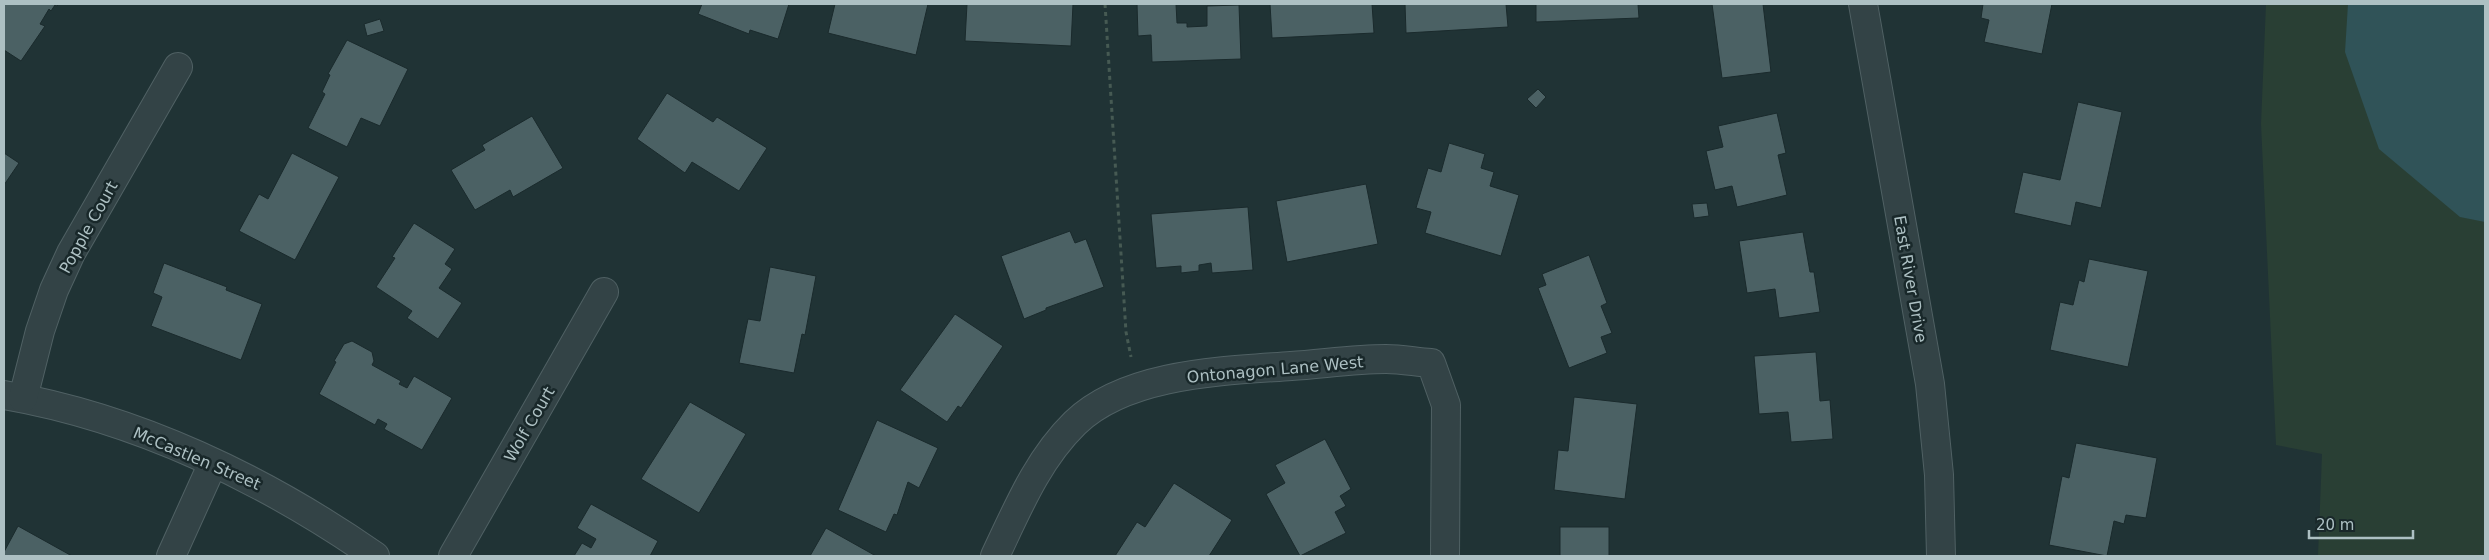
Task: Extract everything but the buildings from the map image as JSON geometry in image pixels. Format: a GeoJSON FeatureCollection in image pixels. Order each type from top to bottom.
{"type":"FeatureCollection","features":[{"type":"Feature","properties":{"kind":"street","name":"East River Drive"},"geometry":{"type":"LineString","coordinates":[[1863,4],[1930,384],[1939,475],[1941,556]]}},
{"type":"Feature","properties":{"kind":"street","name":"Popple Court"},"geometry":{"type":"LineString","coordinates":[[13,396],[40,331],[54,290],[72,253],[178,67]]}},
{"type":"Feature","properties":{"kind":"street","name":"Wolf Court"},"geometry":{"type":"LineString","coordinates":[[453,556],[604,292]]}},
{"type":"Feature","properties":{"kind":"street","name":"Ontonagon Lane West"},"geometry":{"type":"LineString","coordinates":[[996,556],[1024,495],[1056,443],[1076,422],[1105,401],[1138,388],[1179,377],[1218,371],[1385,359],[1431,363],[1446,405],[1448,441],[1445,556]]}},
{"type":"Feature","properties":{"kind":"street","name":"McCastlen Street"},"geometry":{"type":"LineString","coordinates":[[13,396],[96,418],[160,439],[262,486],[318,517],[375,556]]}},
{"type":"Feature","properties":{"kind":"street"},"geometry":{"type":"LineString","coordinates":[[171,556],[213,463]]}},
{"type":"Feature","properties":{"kind":"path"},"geometry":{"type":"LineString","coordinates":[[1105,4],[1126,332],[1138,388]]}},
{"type":"Feature","properties":{"kind":"green space"},"geometry":{"type":"Polygon","coordinates":[[[2266,4],[2485,4],[2485,556],[2318,556],[2322,454],[2276,445],[2261,124],[2266,4]]]}},
{"type":"Feature","properties":{"kind":"water"},"geometry":{"type":"Polygon","coordinates":[[[2348,4],[2485,4],[2485,222],[2460,217],[2379,149],[2345,52],[2348,4]]]}}]}
